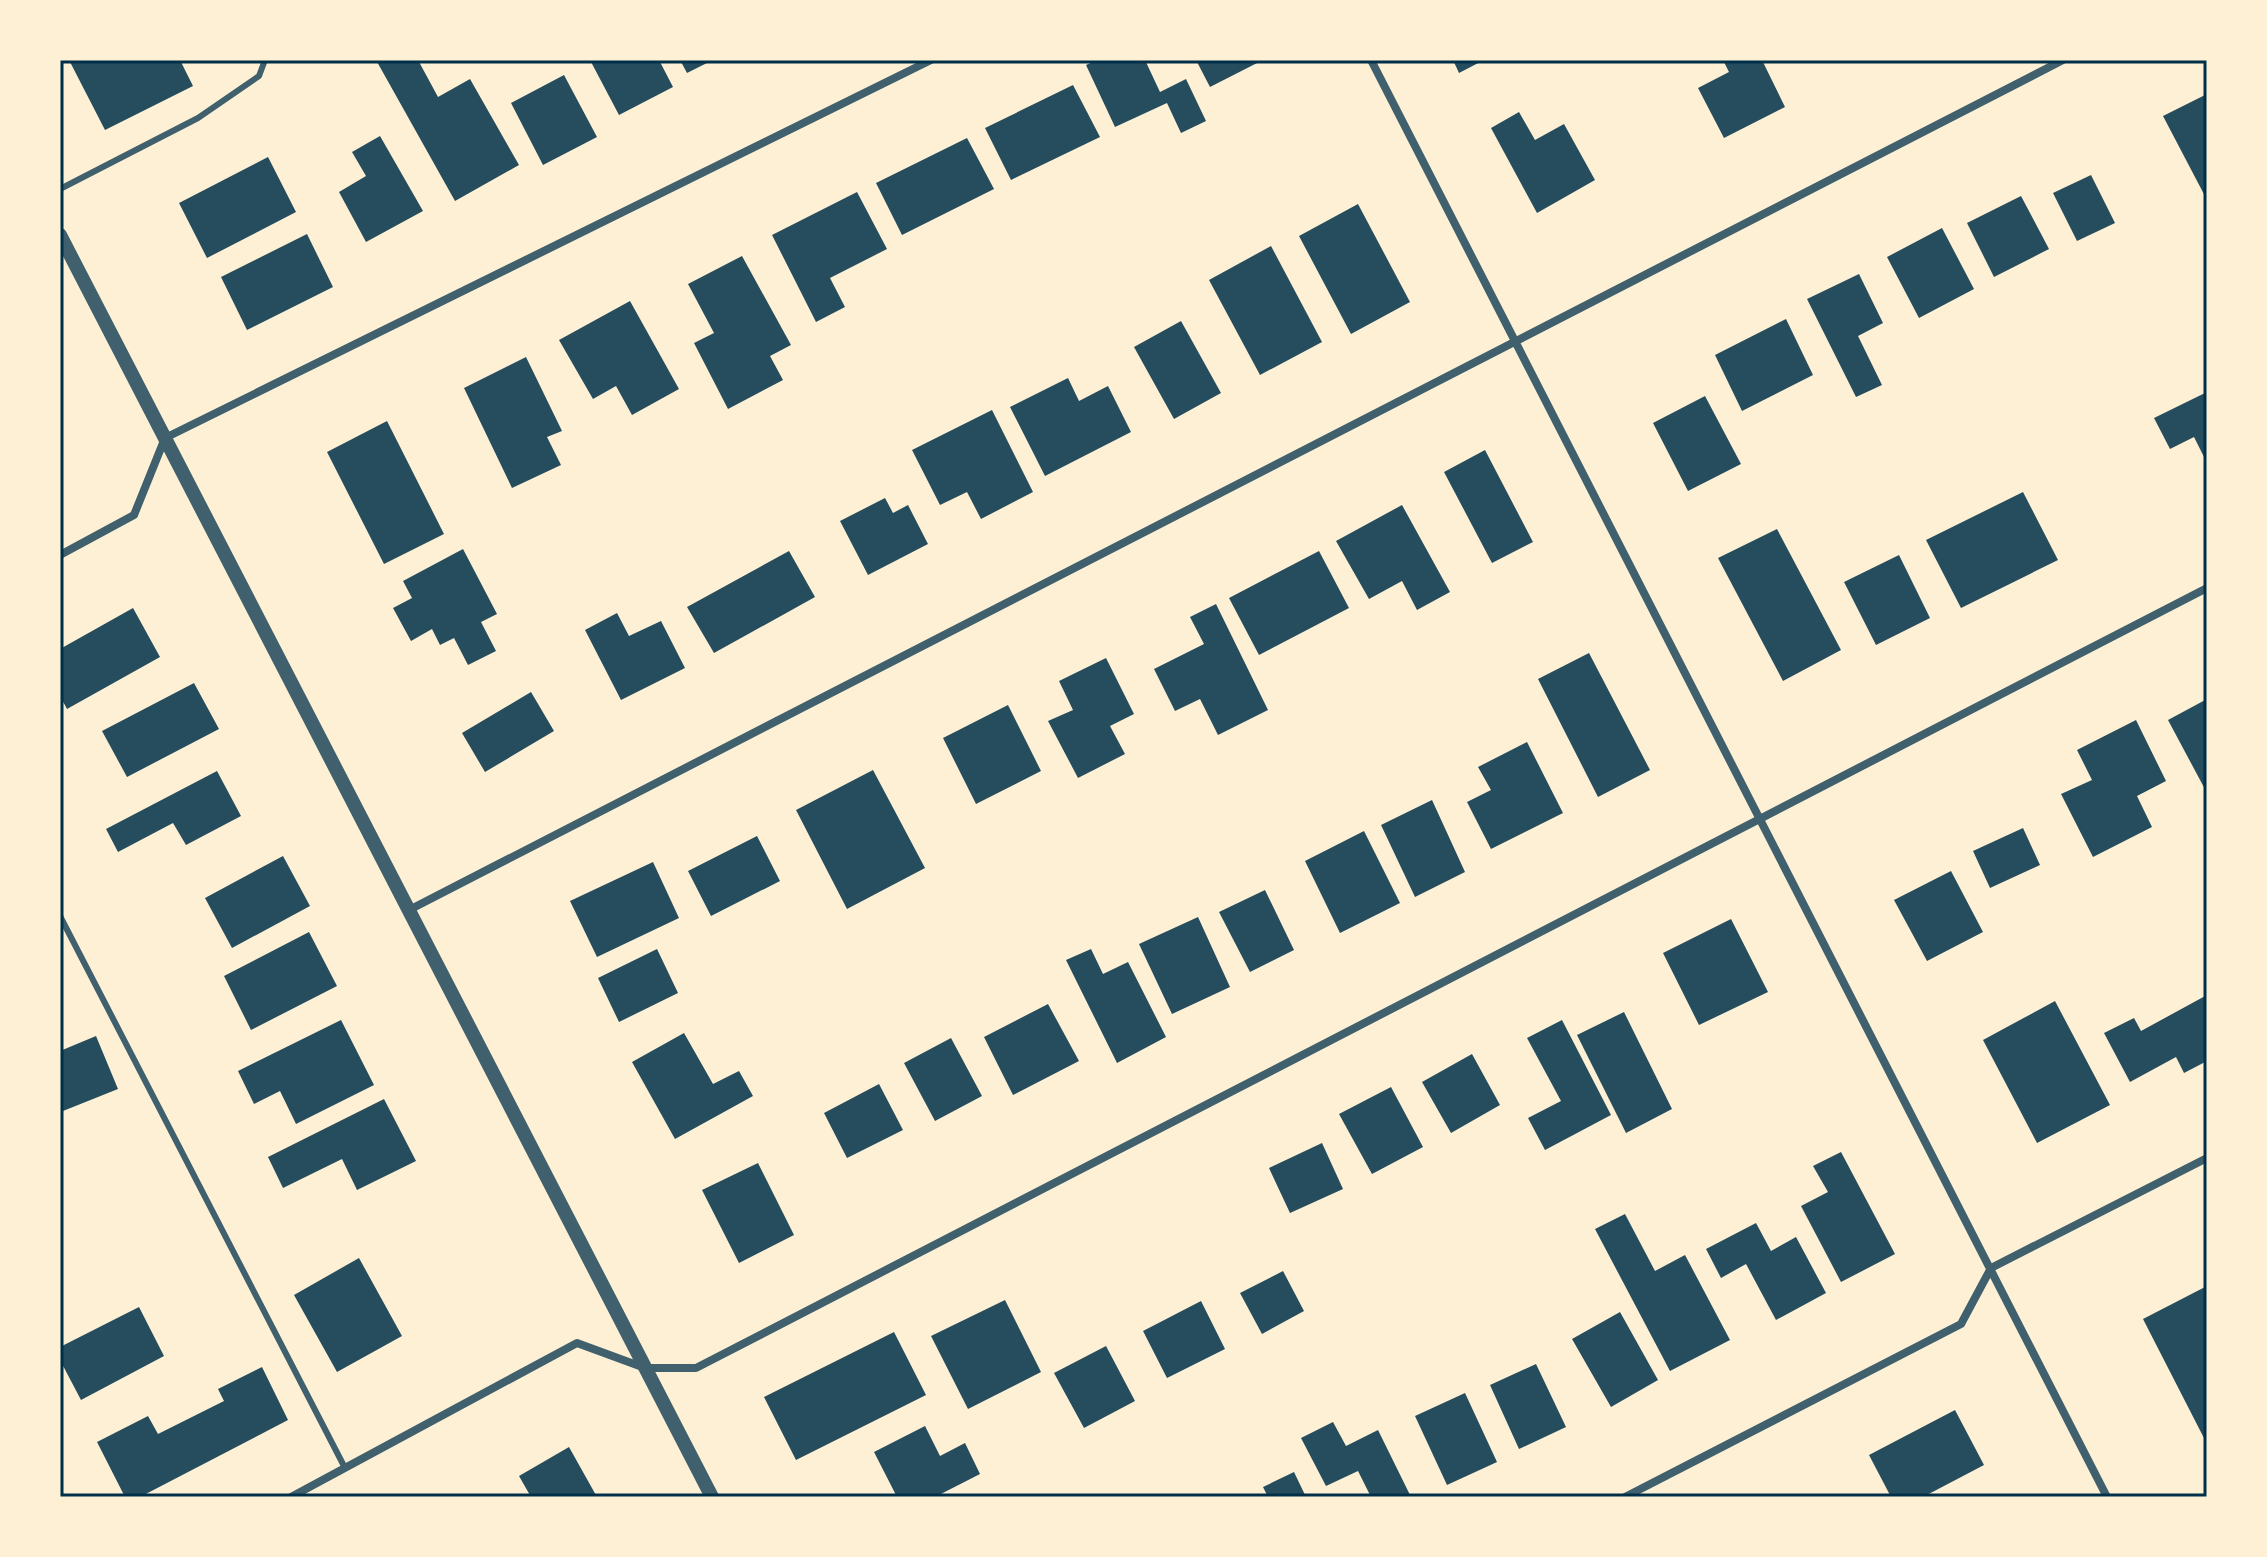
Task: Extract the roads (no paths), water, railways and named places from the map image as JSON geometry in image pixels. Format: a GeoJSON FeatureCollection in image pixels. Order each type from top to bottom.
{"type":"FeatureCollection","features":[{"type":"Feature","properties":{"kind":"street"},"geometry":{"type":"LineString","coordinates":[[60,555],[134,515],[165,438],[931,60]]}},
{"type":"Feature","properties":{"kind":"street"},"geometry":{"type":"LineString","coordinates":[[1371,60],[2107,1497]]}},
{"type":"Feature","properties":{"kind":"street"},"geometry":{"type":"LineString","coordinates":[[409,910],[2063,60]]}},
{"type":"Feature","properties":{"kind":"street"},"geometry":{"type":"LineString","coordinates":[[60,235],[712,1497]]}},
{"type":"Feature","properties":{"kind":"street"},"geometry":{"type":"LineString","coordinates":[[291,1497],[577,1343],[645,1368],[696,1368],[2207,588]]}},
{"type":"Feature","properties":{"kind":"street"},"geometry":{"type":"LineString","coordinates":[[1625,1497],[1961,1324],[1991,1268],[2207,1158]]}},
{"type":"Feature","properties":{"kind":"lane"},"geometry":{"type":"LineString","coordinates":[[60,189],[198,118],[259,76],[265,60]]}},
{"type":"Feature","properties":{"kind":"lane"},"geometry":{"type":"LineString","coordinates":[[60,916],[345,1468]]}}]}
